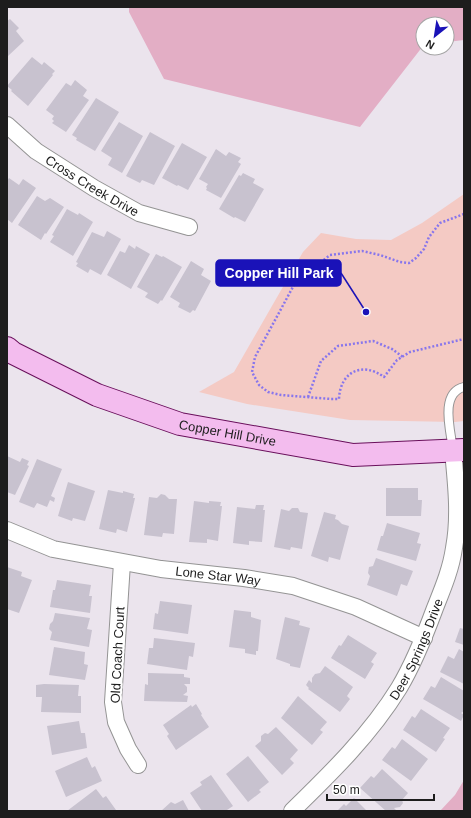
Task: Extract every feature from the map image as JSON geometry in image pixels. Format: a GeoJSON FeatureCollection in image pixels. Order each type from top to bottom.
{"type":"FeatureCollection","features":[{"type":"Feature","properties":{"kind":"main road","name":"Copper Hill Drive"},"geometry":{"type":"LineString","coordinates":[[7,348],[13,353],[97,395],[180,424],[353,455],[459,451]]}},
{"type":"Feature","properties":{"kind":"street","name":"Cross Creek Drive"},"geometry":{"type":"LineString","coordinates":[[7,124],[36,151],[113,199],[139,213],[189,227]]}},
{"type":"Feature","properties":{"kind":"street","name":"Deer Springs Drive"},"geometry":{"type":"LineString","coordinates":[[292,811],[337,767],[369,730],[399,688],[424,638],[449,573],[455,547],[459,451]]}},
{"type":"Feature","properties":{"kind":"street","name":"Lone Star Way"},"geometry":{"type":"LineString","coordinates":[[7,530],[53,550],[161,569],[244,578],[293,586],[356,606],[424,638]]}},
{"type":"Feature","properties":{"kind":"street","name":"Old Coach Court"},"geometry":{"type":"LineString","coordinates":[[122,563],[113,702],[116,722],[128,749],[138,765]]}},
{"type":"Feature","properties":{"kind":"lane"},"geometry":{"type":"LineString","coordinates":[[459,451],[448,415],[449,403],[452,396],[458,388],[464,387]]}},
{"type":"Feature","properties":{"kind":"path"},"geometry":{"type":"LineString","coordinates":[[464,214],[440,223],[429,237],[424,249],[409,263],[400,262],[362,251],[330,255],[294,285],[255,357],[252,372],[259,385],[268,392],[281,395],[339,399],[339,391],[342,384],[353,372],[368,369],[375,371],[384,377],[397,360],[410,352],[464,339]]}},
{"type":"Feature","properties":{"kind":"path"},"geometry":{"type":"LineString","coordinates":[[308,397],[321,361],[338,346],[373,341],[392,349],[403,356]]}},
{"type":"Feature","properties":{"kind":"shaded area"},"geometry":{"type":"Polygon","coordinates":[[[129,7],[464,7],[464,40],[455,41],[455,16],[415,16],[415,56],[360,127],[164,79],[129,12],[129,7]]]}},
{"type":"Feature","properties":{"kind":"shaded area"},"geometry":{"type":"Polygon","coordinates":[[[464,194],[464,421],[350,420],[247,404],[199,392],[234,372],[303,252],[321,233],[356,239],[391,240],[422,223],[464,194]]]}},
{"type":"Feature","properties":{"kind":"shaded area"},"geometry":{"type":"Polygon","coordinates":[[[464,780],[464,811],[440,811],[455,795],[464,780]]]}},
{"type":"Feature","properties":{"kind":"building"},"geometry":{"type":"Polygon","coordinates":[[[10,19],[19,28],[16,31],[24,41],[7,57],[7,21],[10,19]]]}},
{"type":"Feature","properties":{"kind":"building"},"geometry":{"type":"Polygon","coordinates":[[[32,57],[42,65],[44,62],[55,71],[28,106],[7,86],[32,57]]]}},
{"type":"Feature","properties":{"kind":"building"},"geometry":{"type":"Polygon","coordinates":[[[75,80],[87,90],[83,96],[89,100],[66,132],[52,123],[54,121],[52,119],[54,116],[46,110],[66,83],[71,86],[75,80]]]}},
{"type":"Feature","properties":{"kind":"building"},"geometry":{"type":"Polygon","coordinates":[[[96,98],[119,112],[95,151],[76,140],[77,138],[72,135],[96,98]]]}},
{"type":"Feature","properties":{"kind":"building"},"geometry":{"type":"Polygon","coordinates":[[[119,122],[143,136],[122,173],[108,165],[112,158],[101,151],[119,122]]]}},
{"type":"Feature","properties":{"kind":"building"},"geometry":{"type":"Polygon","coordinates":[[[150,132],[175,146],[154,185],[142,180],[140,183],[126,176],[150,132]]]}},
{"type":"Feature","properties":{"kind":"building"},"geometry":{"type":"Polygon","coordinates":[[[182,143],[207,157],[188,190],[162,178],[182,143]]]}},
{"type":"Feature","properties":{"kind":"building"},"geometry":{"type":"Polygon","coordinates":[[[216,149],[226,156],[229,152],[241,158],[238,162],[241,164],[221,198],[206,190],[208,184],[199,179],[216,149]]]}},
{"type":"Feature","properties":{"kind":"building"},"geometry":{"type":"Polygon","coordinates":[[[243,173],[255,179],[253,183],[264,189],[245,222],[235,217],[234,218],[219,209],[239,175],[241,176],[243,173]]]}},
{"type":"Feature","properties":{"kind":"building"},"geometry":{"type":"Polygon","coordinates":[[[9,178],[19,185],[23,179],[36,188],[12,223],[7,219],[7,181],[9,178]]]}},
{"type":"Feature","properties":{"kind":"building"},"geometry":{"type":"Polygon","coordinates":[[[37,196],[45,201],[50,198],[64,207],[41,240],[18,225],[37,196]]]}},
{"type":"Feature","properties":{"kind":"building"},"geometry":{"type":"Polygon","coordinates":[[[67,209],[78,215],[79,213],[93,222],[73,256],[50,242],[54,236],[52,235],[67,209]]]}},
{"type":"Feature","properties":{"kind":"building"},"geometry":{"type":"Polygon","coordinates":[[[107,231],[121,239],[101,275],[90,269],[88,273],[76,266],[78,263],[76,262],[92,232],[104,237],[107,231]]]}},
{"type":"Feature","properties":{"kind":"building"},"geometry":{"type":"Polygon","coordinates":[[[129,245],[135,249],[136,246],[150,254],[131,289],[107,275],[120,251],[125,253],[129,245]]]}},
{"type":"Feature","properties":{"kind":"building"},"geometry":{"type":"Polygon","coordinates":[[[156,254],[162,257],[163,256],[182,267],[162,301],[161,300],[158,304],[145,297],[148,293],[137,287],[156,254]]]}},
{"type":"Feature","properties":{"kind":"building"},"geometry":{"type":"Polygon","coordinates":[[[191,261],[204,269],[201,275],[211,281],[195,311],[193,310],[190,313],[178,307],[180,303],[170,297],[191,261]]]}},
{"type":"Feature","properties":{"kind":"building"},"geometry":{"type":"Polygon","coordinates":[[[7,456],[20,462],[22,458],[29,461],[27,465],[29,466],[15,495],[7,492],[7,456]]]}},
{"type":"Feature","properties":{"kind":"building"},"geometry":{"type":"Polygon","coordinates":[[[37,459],[62,469],[51,496],[55,498],[54,502],[50,500],[47,507],[37,503],[34,508],[19,502],[37,459]]]}},
{"type":"Feature","properties":{"kind":"building"},"geometry":{"type":"Polygon","coordinates":[[[68,482],[95,491],[85,521],[73,518],[72,521],[58,516],[68,482]]]}},
{"type":"Feature","properties":{"kind":"building"},"geometry":{"type":"Polygon","coordinates":[[[386,488],[418,488],[418,500],[422,500],[421,516],[386,516],[386,488]]]}},
{"type":"Feature","properties":{"kind":"building"},"geometry":{"type":"Polygon","coordinates":[[[108,490],[123,493],[123,491],[134,494],[133,498],[135,498],[127,532],[117,529],[116,533],[99,529],[108,490]]]}},
{"type":"Feature","properties":{"kind":"building"},"geometry":{"type":"Polygon","coordinates":[[[161,494],[165,495],[169,499],[177,499],[174,534],[163,533],[162,537],[144,535],[149,497],[157,498],[161,494]]]}},
{"type":"Feature","properties":{"kind":"building"},"geometry":{"type":"Polygon","coordinates":[[[194,501],[209,503],[209,501],[221,502],[220,506],[222,506],[218,541],[207,539],[207,543],[189,542],[194,501]]]}},
{"type":"Feature","properties":{"kind":"building"},"geometry":{"type":"Polygon","coordinates":[[[256,505],[264,505],[263,510],[265,510],[262,542],[249,541],[249,545],[233,543],[237,507],[255,509],[256,505]]]}},
{"type":"Feature","properties":{"kind":"building"},"geometry":{"type":"Polygon","coordinates":[[[292,508],[298,508],[300,512],[308,513],[302,549],[291,547],[290,550],[274,547],[281,509],[289,511],[292,508]]]}},
{"type":"Feature","properties":{"kind":"building"},"geometry":{"type":"Polygon","coordinates":[[[324,512],[336,515],[335,519],[342,524],[349,526],[340,560],[329,557],[328,562],[311,556],[324,512]]]}},
{"type":"Feature","properties":{"kind":"building"},"geometry":{"type":"Polygon","coordinates":[[[387,523],[420,533],[417,543],[421,544],[416,561],[377,550],[387,523]]]}},
{"type":"Feature","properties":{"kind":"building"},"geometry":{"type":"Polygon","coordinates":[[[376,558],[413,571],[407,586],[401,584],[397,596],[367,585],[370,576],[368,573],[369,567],[373,566],[376,558]]]}},
{"type":"Feature","properties":{"kind":"building"},"geometry":{"type":"Polygon","coordinates":[[[7,567],[22,572],[21,576],[32,580],[19,613],[7,609],[7,567]]]}},
{"type":"Feature","properties":{"kind":"building"},"geometry":{"type":"Polygon","coordinates":[[[57,580],[91,585],[89,596],[92,596],[90,613],[50,607],[53,590],[55,590],[57,580]]]}},
{"type":"Feature","properties":{"kind":"building"},"geometry":{"type":"Polygon","coordinates":[[[160,601],[192,605],[188,634],[153,629],[155,613],[158,614],[160,601]]]}},
{"type":"Feature","properties":{"kind":"building"},"geometry":{"type":"Polygon","coordinates":[[[234,610],[251,612],[251,617],[261,620],[258,651],[256,651],[256,655],[245,653],[245,649],[229,647],[234,610]]]}},
{"type":"Feature","properties":{"kind":"building"},"geometry":{"type":"Polygon","coordinates":[[[55,613],[90,618],[87,629],[92,630],[89,647],[50,640],[52,632],[49,629],[55,613]]]}},
{"type":"Feature","properties":{"kind":"building"},"geometry":{"type":"Polygon","coordinates":[[[285,617],[300,621],[299,625],[310,628],[300,668],[290,666],[290,664],[276,659],[285,617]]]}},
{"type":"Feature","properties":{"kind":"building"},"geometry":{"type":"Polygon","coordinates":[[[460,628],[464,629],[464,645],[455,642],[460,628]]]}},
{"type":"Feature","properties":{"kind":"building"},"geometry":{"type":"Polygon","coordinates":[[[348,635],[377,653],[371,662],[374,664],[365,679],[331,658],[339,645],[341,646],[348,635]]]}},
{"type":"Feature","properties":{"kind":"building"},"geometry":{"type":"Polygon","coordinates":[[[154,638],[195,643],[193,657],[189,656],[187,670],[147,664],[149,648],[153,648],[154,638]]]}},
{"type":"Feature","properties":{"kind":"building"},"geometry":{"type":"Polygon","coordinates":[[[54,647],[85,652],[84,664],[88,665],[85,680],[49,675],[54,647]]]}},
{"type":"Feature","properties":{"kind":"building"},"geometry":{"type":"Polygon","coordinates":[[[459,649],[464,652],[464,684],[440,672],[448,656],[454,659],[459,649]]]}},
{"type":"Feature","properties":{"kind":"building"},"geometry":{"type":"Polygon","coordinates":[[[325,666],[353,687],[347,696],[350,699],[340,712],[308,689],[309,688],[306,685],[309,680],[312,683],[312,678],[315,674],[320,673],[325,666]]]}},
{"type":"Feature","properties":{"kind":"building"},"geometry":{"type":"Polygon","coordinates":[[[148,673],[184,674],[184,677],[190,678],[190,684],[184,684],[187,687],[187,692],[183,695],[188,696],[187,702],[144,701],[145,684],[148,685],[148,673]]]}},
{"type":"Feature","properties":{"kind":"building"},"geometry":{"type":"Polygon","coordinates":[[[441,677],[464,691],[464,711],[461,713],[464,715],[461,721],[423,699],[431,686],[435,688],[441,677]]]}},
{"type":"Feature","properties":{"kind":"building"},"geometry":{"type":"Polygon","coordinates":[[[36,685],[79,685],[78,696],[81,696],[81,713],[41,712],[42,697],[36,697],[36,685]]]}},
{"type":"Feature","properties":{"kind":"building"},"geometry":{"type":"Polygon","coordinates":[[[298,696],[327,722],[320,730],[323,732],[312,745],[281,718],[298,696]]]}},
{"type":"Feature","properties":{"kind":"building"},"geometry":{"type":"Polygon","coordinates":[[[196,704],[209,727],[176,750],[167,736],[169,734],[163,725],[191,705],[192,707],[196,704]]]}},
{"type":"Feature","properties":{"kind":"building"},"geometry":{"type":"Polygon","coordinates":[[[421,709],[450,728],[443,738],[445,739],[436,752],[403,730],[412,716],[415,718],[421,709]]]}},
{"type":"Feature","properties":{"kind":"building"},"geometry":{"type":"Polygon","coordinates":[[[79,721],[81,733],[85,733],[87,748],[52,755],[47,726],[79,721]]]}},
{"type":"Feature","properties":{"kind":"building"},"geometry":{"type":"Polygon","coordinates":[[[276,727],[298,750],[290,759],[294,763],[282,775],[255,746],[261,741],[261,736],[265,733],[268,734],[276,727]]]}},
{"type":"Feature","properties":{"kind":"building"},"geometry":{"type":"Polygon","coordinates":[[[402,739],[428,759],[411,781],[382,760],[392,747],[395,749],[402,739]]]}},
{"type":"Feature","properties":{"kind":"building"},"geometry":{"type":"Polygon","coordinates":[[[248,756],[269,782],[259,790],[261,792],[248,802],[226,774],[248,756]]]}},
{"type":"Feature","properties":{"kind":"building"},"geometry":{"type":"Polygon","coordinates":[[[87,757],[92,768],[95,766],[102,781],[66,797],[55,771],[87,757]]]}},
{"type":"Feature","properties":{"kind":"building"},"geometry":{"type":"Polygon","coordinates":[[[382,769],[408,793],[402,800],[403,803],[400,807],[394,808],[397,811],[386,811],[360,788],[371,776],[374,778],[382,769]]]}},
{"type":"Feature","properties":{"kind":"building"},"geometry":{"type":"Polygon","coordinates":[[[211,775],[233,806],[227,810],[228,811],[202,811],[190,793],[202,785],[200,782],[211,775]]]}},
{"type":"Feature","properties":{"kind":"building"},"geometry":{"type":"Polygon","coordinates":[[[96,789],[103,798],[106,796],[116,810],[67,811],[96,789]]]}},
{"type":"Feature","properties":{"kind":"building"},"geometry":{"type":"Polygon","coordinates":[[[354,798],[367,811],[337,811],[344,804],[346,806],[354,798]]]}},
{"type":"Feature","properties":{"kind":"building"},"geometry":{"type":"Polygon","coordinates":[[[183,800],[189,811],[161,811],[171,802],[175,804],[183,800]]]}},
{"type":"Feature","properties":{"kind":"place","name":"Copper Hill Park"},"geometry":{"type":"Point","coordinates":[366,312]}}]}
